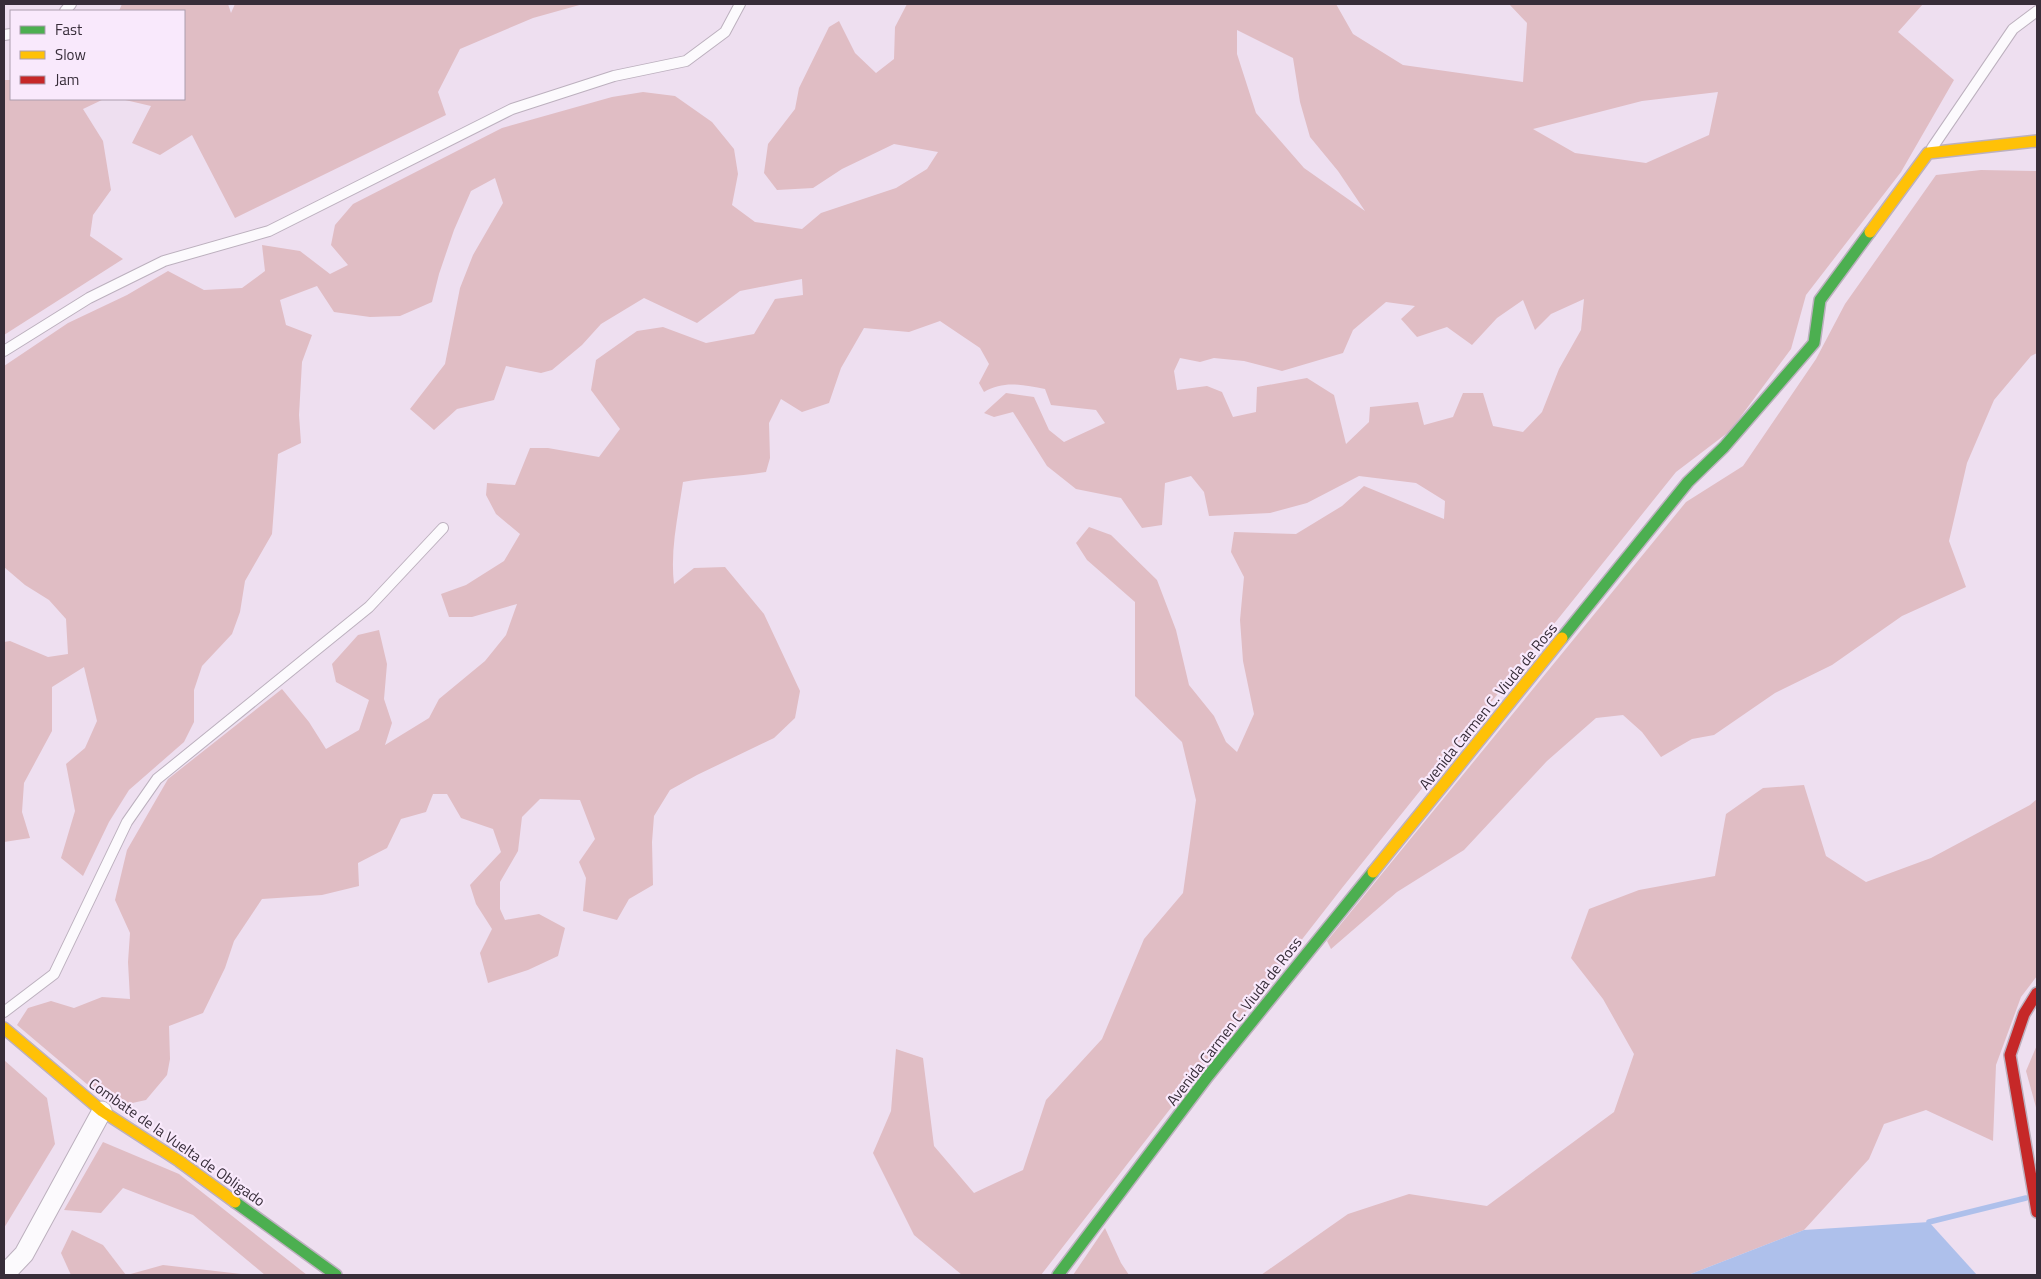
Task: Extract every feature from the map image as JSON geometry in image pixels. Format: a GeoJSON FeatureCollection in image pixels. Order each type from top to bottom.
{"type":"FeatureCollection","features":[{"type":"Feature","properties":{"kind":"street"},"geometry":{"type":"LineString","coordinates":[[1928,153],[2037,141]]}},
{"type":"Feature","properties":{"kind":"street","name":"Avenida Carmen C. Viuda de Ross"},"geometry":{"type":"LineString","coordinates":[[1058,1275],[1208,1076],[1682,490],[1724,447],[1814,343],[1820,300],[1928,153]]}},
{"type":"Feature","properties":{"kind":"street"},"geometry":{"type":"LineString","coordinates":[[2037,994],[2024,1014],[2010,1055],[2037,1212]]}},
{"type":"Feature","properties":{"kind":"street","name":"Combate de la Vuelta de Obligado"},"geometry":{"type":"LineString","coordinates":[[4,1028],[102,1111],[179,1161],[336,1275]]}},
{"type":"Feature","properties":{"kind":"street"},"geometry":{"type":"LineString","coordinates":[[4,1275],[24,1254],[102,1111]]}},
{"type":"Feature","properties":{"kind":"lane"},"geometry":{"type":"LineString","coordinates":[[4,351],[89,298],[164,262],[269,231],[512,109],[614,76],[686,61],[725,32],[740,4]]}},
{"type":"Feature","properties":{"kind":"lane"},"geometry":{"type":"LineString","coordinates":[[1928,153],[2013,29],[2037,11]]}},
{"type":"Feature","properties":{"kind":"lane"},"geometry":{"type":"LineString","coordinates":[[4,1012],[54,974],[128,822],[157,779],[369,607],[443,528]]}},
{"type":"Feature","properties":{"kind":"shaded area"},"geometry":{"type":"Polygon","coordinates":[[[122,4],[228,4],[231,13],[235,4],[583,4],[533,18],[460,49],[438,92],[446,115],[235,218],[192,135],[160,155],[132,143],[151,106],[125,100],[185,100],[185,10],[119,10],[122,4]]]}},
{"type":"Feature","properties":{"kind":"shaded area"},"geometry":{"type":"Polygon","coordinates":[[[907,4],[1336,4],[1353,34],[1403,65],[1523,82],[1527,23],[1509,4],[1923,4],[1898,32],[1954,80],[1901,172],[1806,295],[1791,349],[1730,431],[1676,472],[1342,888],[1041,1275],[962,1275],[914,1235],[873,1153],[891,1111],[896,1049],[923,1058],[934,1146],[974,1193],[1023,1170],[1046,1100],[1102,1039],[1144,939],[1183,893],[1196,800],[1182,742],[1135,696],[1135,602],[1087,560],[1076,543],[1089,527],[1111,535],[1157,580],[1176,630],[1189,685],[1214,716],[1226,742],[1237,752],[1254,714],[1243,661],[1240,620],[1244,577],[1231,552],[1234,532],[1296,534],[1342,506],[1364,486],[1444,519],[1445,501],[1416,483],[1359,476],[1307,503],[1270,513],[1209,516],[1204,492],[1191,476],[1165,483],[1162,525],[1142,528],[1121,498],[1076,489],[1047,466],[1013,412],[994,417],[984,413],[1006,393],[1034,397],[1049,430],[1064,442],[1105,423],[1096,410],[1051,405],[1045,389],[1029,386],[1006,385],[991,388],[984,392],[979,383],[989,364],[980,348],[940,321],[909,332],[864,328],[841,368],[829,403],[802,412],[781,399],[769,423],[770,458],[766,472],[683,482],[674,546],[674,584],[694,568],[725,567],[764,614],[800,691],[795,718],[774,738],[670,790],[654,816],[652,842],[653,885],[629,899],[617,920],[583,911],[586,878],[579,862],[595,839],[580,800],[540,799],[522,817],[518,851],[500,882],[500,909],[505,920],[539,914],[565,928],[558,956],[528,970],[488,983],[480,953],[492,929],[476,904],[470,885],[501,852],[493,829],[461,818],[447,794],[433,794],[426,812],[401,819],[387,848],[358,863],[359,886],[322,895],[262,899],[234,941],[225,968],[203,1013],[169,1026],[170,1059],[167,1075],[146,1100],[114,1107],[17,1025],[28,1008],[51,1001],[74,1008],[102,997],[130,999],[128,962],[130,933],[115,900],[127,850],[168,779],[282,689],[309,722],[326,749],[359,730],[369,700],[336,682],[332,664],[358,635],[379,630],[387,664],[384,699],[392,723],[385,745],[429,718],[439,699],[485,661],[506,635],[517,604],[472,617],[449,617],[441,594],[466,585],[504,561],[520,534],[496,514],[486,495],[487,483],[515,485],[530,448],[548,448],[599,457],[620,429],[591,390],[596,360],[637,331],[663,327],[706,343],[754,334],[775,299],[803,295],[802,279],[740,291],[697,323],[644,298],[601,324],[582,345],[552,370],[541,373],[506,366],[494,400],[457,409],[434,430],[410,409],[445,364],[460,288],[473,255],[503,203],[495,178],[471,191],[454,230],[432,302],[400,316],[370,317],[334,312],[317,286],[280,300],[286,325],[312,335],[302,362],[299,415],[301,443],[278,454],[272,534],[245,581],[240,612],[232,634],[202,666],[194,690],[194,722],[184,742],[129,790],[109,822],[83,876],[61,858],[75,811],[66,764],[85,748],[97,721],[84,667],[52,687],[52,731],[24,783],[22,812],[30,838],[4,842],[4,642],[10,641],[48,657],[68,654],[66,619],[49,600],[25,585],[4,567],[4,366],[68,323],[127,295],[168,271],[204,290],[242,288],[265,271],[262,245],[300,251],[330,274],[348,265],[331,245],[335,225],[353,204],[502,128],[612,97],[643,92],[675,96],[712,122],[734,149],[738,174],[732,205],[755,222],[802,229],[821,213],[896,188],[927,169],[938,152],[894,144],[842,169],[813,188],[777,190],[764,173],[768,144],[795,109],[799,88],[829,27],[839,21],[855,53],[876,73],[894,59],[895,27],[907,4]],[[1237,30],[1237,54],[1256,113],[1304,168],[1365,211],[1338,171],[1310,137],[1300,102],[1293,58],[1237,30]],[[1718,92],[1642,101],[1533,129],[1575,153],[1646,163],[1709,135],[1718,92]],[[1584,299],[1551,314],[1535,330],[1523,300],[1497,318],[1472,345],[1447,327],[1417,337],[1401,319],[1415,306],[1386,302],[1353,330],[1343,353],[1282,371],[1244,361],[1214,358],[1200,362],[1180,358],[1174,371],[1177,390],[1207,386],[1222,392],[1233,417],[1256,412],[1257,387],[1307,378],[1334,395],[1346,444],[1369,422],[1370,407],[1418,402],[1424,425],[1453,417],[1463,393],[1483,393],[1493,426],[1523,432],[1542,412],[1559,369],[1581,330],[1584,299]]]}},
{"type":"Feature","properties":{"kind":"shaded area"},"geometry":{"type":"Polygon","coordinates":[[[4,80],[10,80],[10,100],[102,100],[83,109],[103,141],[111,190],[93,215],[90,236],[123,259],[4,335],[4,80]]]}},
{"type":"Feature","properties":{"kind":"shaded area"},"geometry":{"type":"Polygon","coordinates":[[[1981,170],[2037,171],[2037,353],[2031,356],[1994,400],[1967,463],[1949,541],[1966,587],[1902,616],[1832,665],[1775,693],[1714,735],[1692,739],[1661,757],[1642,732],[1623,715],[1596,718],[1547,761],[1464,850],[1397,892],[1331,949],[1327,941],[1686,502],[1743,466],[1816,359],[1845,304],[1936,175],[1981,170]]]}},
{"type":"Feature","properties":{"kind":"shaded area"},"geometry":{"type":"Polygon","coordinates":[[[1804,785],[1826,856],[1866,882],[1931,858],[2030,805],[2037,799],[2037,976],[2021,997],[1996,1065],[1993,1141],[1926,1110],[1884,1124],[1869,1159],[1804,1230],[1688,1275],[1261,1275],[1348,1214],[1409,1194],[1487,1206],[1614,1112],[1634,1054],[1603,999],[1571,958],[1589,909],[1639,890],[1715,876],[1726,814],[1763,788],[1804,785]]]}},
{"type":"Feature","properties":{"kind":"shaded area"},"geometry":{"type":"Polygon","coordinates":[[[2037,1045],[2037,1111],[2026,1071],[2037,1045]]]}},
{"type":"Feature","properties":{"kind":"shaded area"},"geometry":{"type":"Polygon","coordinates":[[[4,1060],[47,1098],[55,1144],[4,1228],[4,1060]]]}},
{"type":"Feature","properties":{"kind":"shaded area"},"geometry":{"type":"Polygon","coordinates":[[[103,1142],[179,1174],[307,1275],[265,1275],[193,1215],[123,1188],[101,1213],[64,1210],[103,1142]]]}},
{"type":"Feature","properties":{"kind":"shaded area"},"geometry":{"type":"Polygon","coordinates":[[[1105,1228],[1121,1263],[1129,1275],[1073,1275],[1105,1228]]]}},
{"type":"Feature","properties":{"kind":"shaded area"},"geometry":{"type":"Polygon","coordinates":[[[72,1230],[103,1245],[126,1275],[71,1275],[61,1253],[72,1230]]]}},
{"type":"Feature","properties":{"kind":"shaded area"},"geometry":{"type":"Polygon","coordinates":[[[163,1265],[250,1275],[127,1275],[163,1265]]]}},
{"type":"Feature","properties":{"kind":"water"},"geometry":{"type":"Polygon","coordinates":[[[1929,1222],[1977,1275],[1688,1275],[1804,1230],[1929,1222]]]}},
{"type":"Feature","properties":{"kind":"waterway"},"geometry":{"type":"LineString","coordinates":[[1929,1222],[2026,1198]]}},
{"type":"Feature","properties":{"kind":"traffic: fast"},"geometry":{"type":"LineString","coordinates":[[1562,638],[1688,482],[1724,447],[1814,343],[1820,300],[1870,232]]}},
{"type":"Feature","properties":{"kind":"traffic: fast"},"geometry":{"type":"LineString","coordinates":[[1058,1275],[1208,1076],[1373,872]]}},
{"type":"Feature","properties":{"kind":"traffic: fast"},"geometry":{"type":"LineString","coordinates":[[235,1202],[336,1275]]}},
{"type":"Feature","properties":{"kind":"traffic: slow"},"geometry":{"type":"LineString","coordinates":[[1870,232],[1928,153],[2037,141]]}},
{"type":"Feature","properties":{"kind":"traffic: slow"},"geometry":{"type":"LineString","coordinates":[[1373,872],[1562,638]]}},
{"type":"Feature","properties":{"kind":"traffic: slow"},"geometry":{"type":"LineString","coordinates":[[4,1028],[102,1111],[179,1161],[235,1202]]}},
{"type":"Feature","properties":{"kind":"traffic: jam"},"geometry":{"type":"LineString","coordinates":[[2037,993],[2024,1014],[2010,1055],[2037,1212]]}}]}
